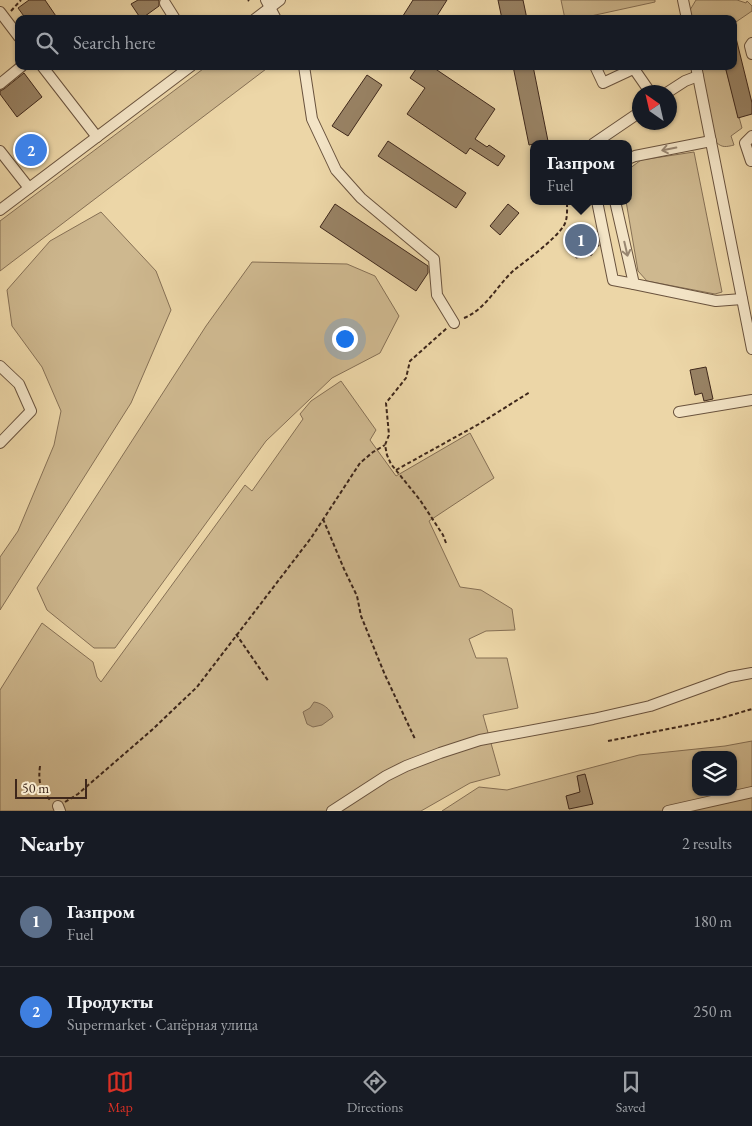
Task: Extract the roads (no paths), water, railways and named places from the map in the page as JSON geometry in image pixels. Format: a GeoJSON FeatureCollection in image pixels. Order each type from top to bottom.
{"type":"FeatureCollection","features":[{"type":"Feature","properties":{"kind":"street"},"geometry":{"type":"LineString","coordinates":[[258,15],[268,4],[280,0]]}},
{"type":"Feature","properties":{"kind":"street"},"geometry":{"type":"LineString","coordinates":[[683,0],[686,15]]}},
{"type":"Feature","properties":{"kind":"street"},"geometry":{"type":"LineString","coordinates":[[165,2],[173,15]]}},
{"type":"Feature","properties":{"kind":"street"},"geometry":{"type":"LineString","coordinates":[[2,15],[15,31]]}},
{"type":"Feature","properties":{"kind":"street"},"geometry":{"type":"LineString","coordinates":[[752,43],[750,46],[752,54]]}},
{"type":"Feature","properties":{"kind":"street"},"geometry":{"type":"LineString","coordinates":[[0,84],[17,70]]}},
{"type":"Feature","properties":{"kind":"street"},"geometry":{"type":"LineString","coordinates":[[45,70],[97,137]]}},
{"type":"Feature","properties":{"kind":"street"},"geometry":{"type":"LineString","coordinates":[[0,210],[186,70]]}},
{"type":"Feature","properties":{"kind":"street"},"geometry":{"type":"LineString","coordinates":[[305,70],[312,119],[336,170],[360,198],[434,259],[437,295],[454,323]]}},
{"type":"Feature","properties":{"kind":"street"},"geometry":{"type":"LineString","coordinates":[[597,70],[603,83],[627,70]]}},
{"type":"Feature","properties":{"kind":"street"},"geometry":{"type":"LineString","coordinates":[[635,70],[645,85]]}},
{"type":"Feature","properties":{"kind":"street"},"geometry":{"type":"LineString","coordinates":[[677,86],[697,71],[752,349]]}},
{"type":"Feature","properties":{"kind":"street"},"geometry":{"type":"LineString","coordinates":[[599,140],[632,117]]}},
{"type":"Feature","properties":{"kind":"street"},"geometry":{"type":"LineString","coordinates":[[751,161],[744,143],[752,136]]}},
{"type":"Feature","properties":{"kind":"street"},"geometry":{"type":"LineString","coordinates":[[632,157],[711,141]]}},
{"type":"Feature","properties":{"kind":"street"},"geometry":{"type":"LineString","coordinates":[[0,150],[29,188]]}},
{"type":"Feature","properties":{"kind":"street"},"geometry":{"type":"LineString","coordinates":[[598,205],[613,280],[716,301],[742,300]]}},
{"type":"Feature","properties":{"kind":"street"},"geometry":{"type":"LineString","coordinates":[[616,205],[634,284]]}},
{"type":"Feature","properties":{"kind":"street"},"geometry":{"type":"LineString","coordinates":[[0,366],[18,384],[31,411],[0,443]]}},
{"type":"Feature","properties":{"kind":"street"},"geometry":{"type":"LineString","coordinates":[[679,412],[752,400]]}},
{"type":"Feature","properties":{"kind":"street"},"geometry":{"type":"LineString","coordinates":[[334,811],[386,776],[406,766],[464,745],[508,734],[593,719],[650,706],[730,678],[752,673]]}},
{"type":"Feature","properties":{"kind":"street"},"geometry":{"type":"LineString","coordinates":[[668,811],[752,792]]}},
{"type":"Feature","properties":{"kind":"place","name":"Продукты"},"geometry":{"type":"Point","coordinates":[31,150]}},
{"type":"Feature","properties":{"kind":"place","name":"Газпром"},"geometry":{"type":"Point","coordinates":[581,240]}}]}
